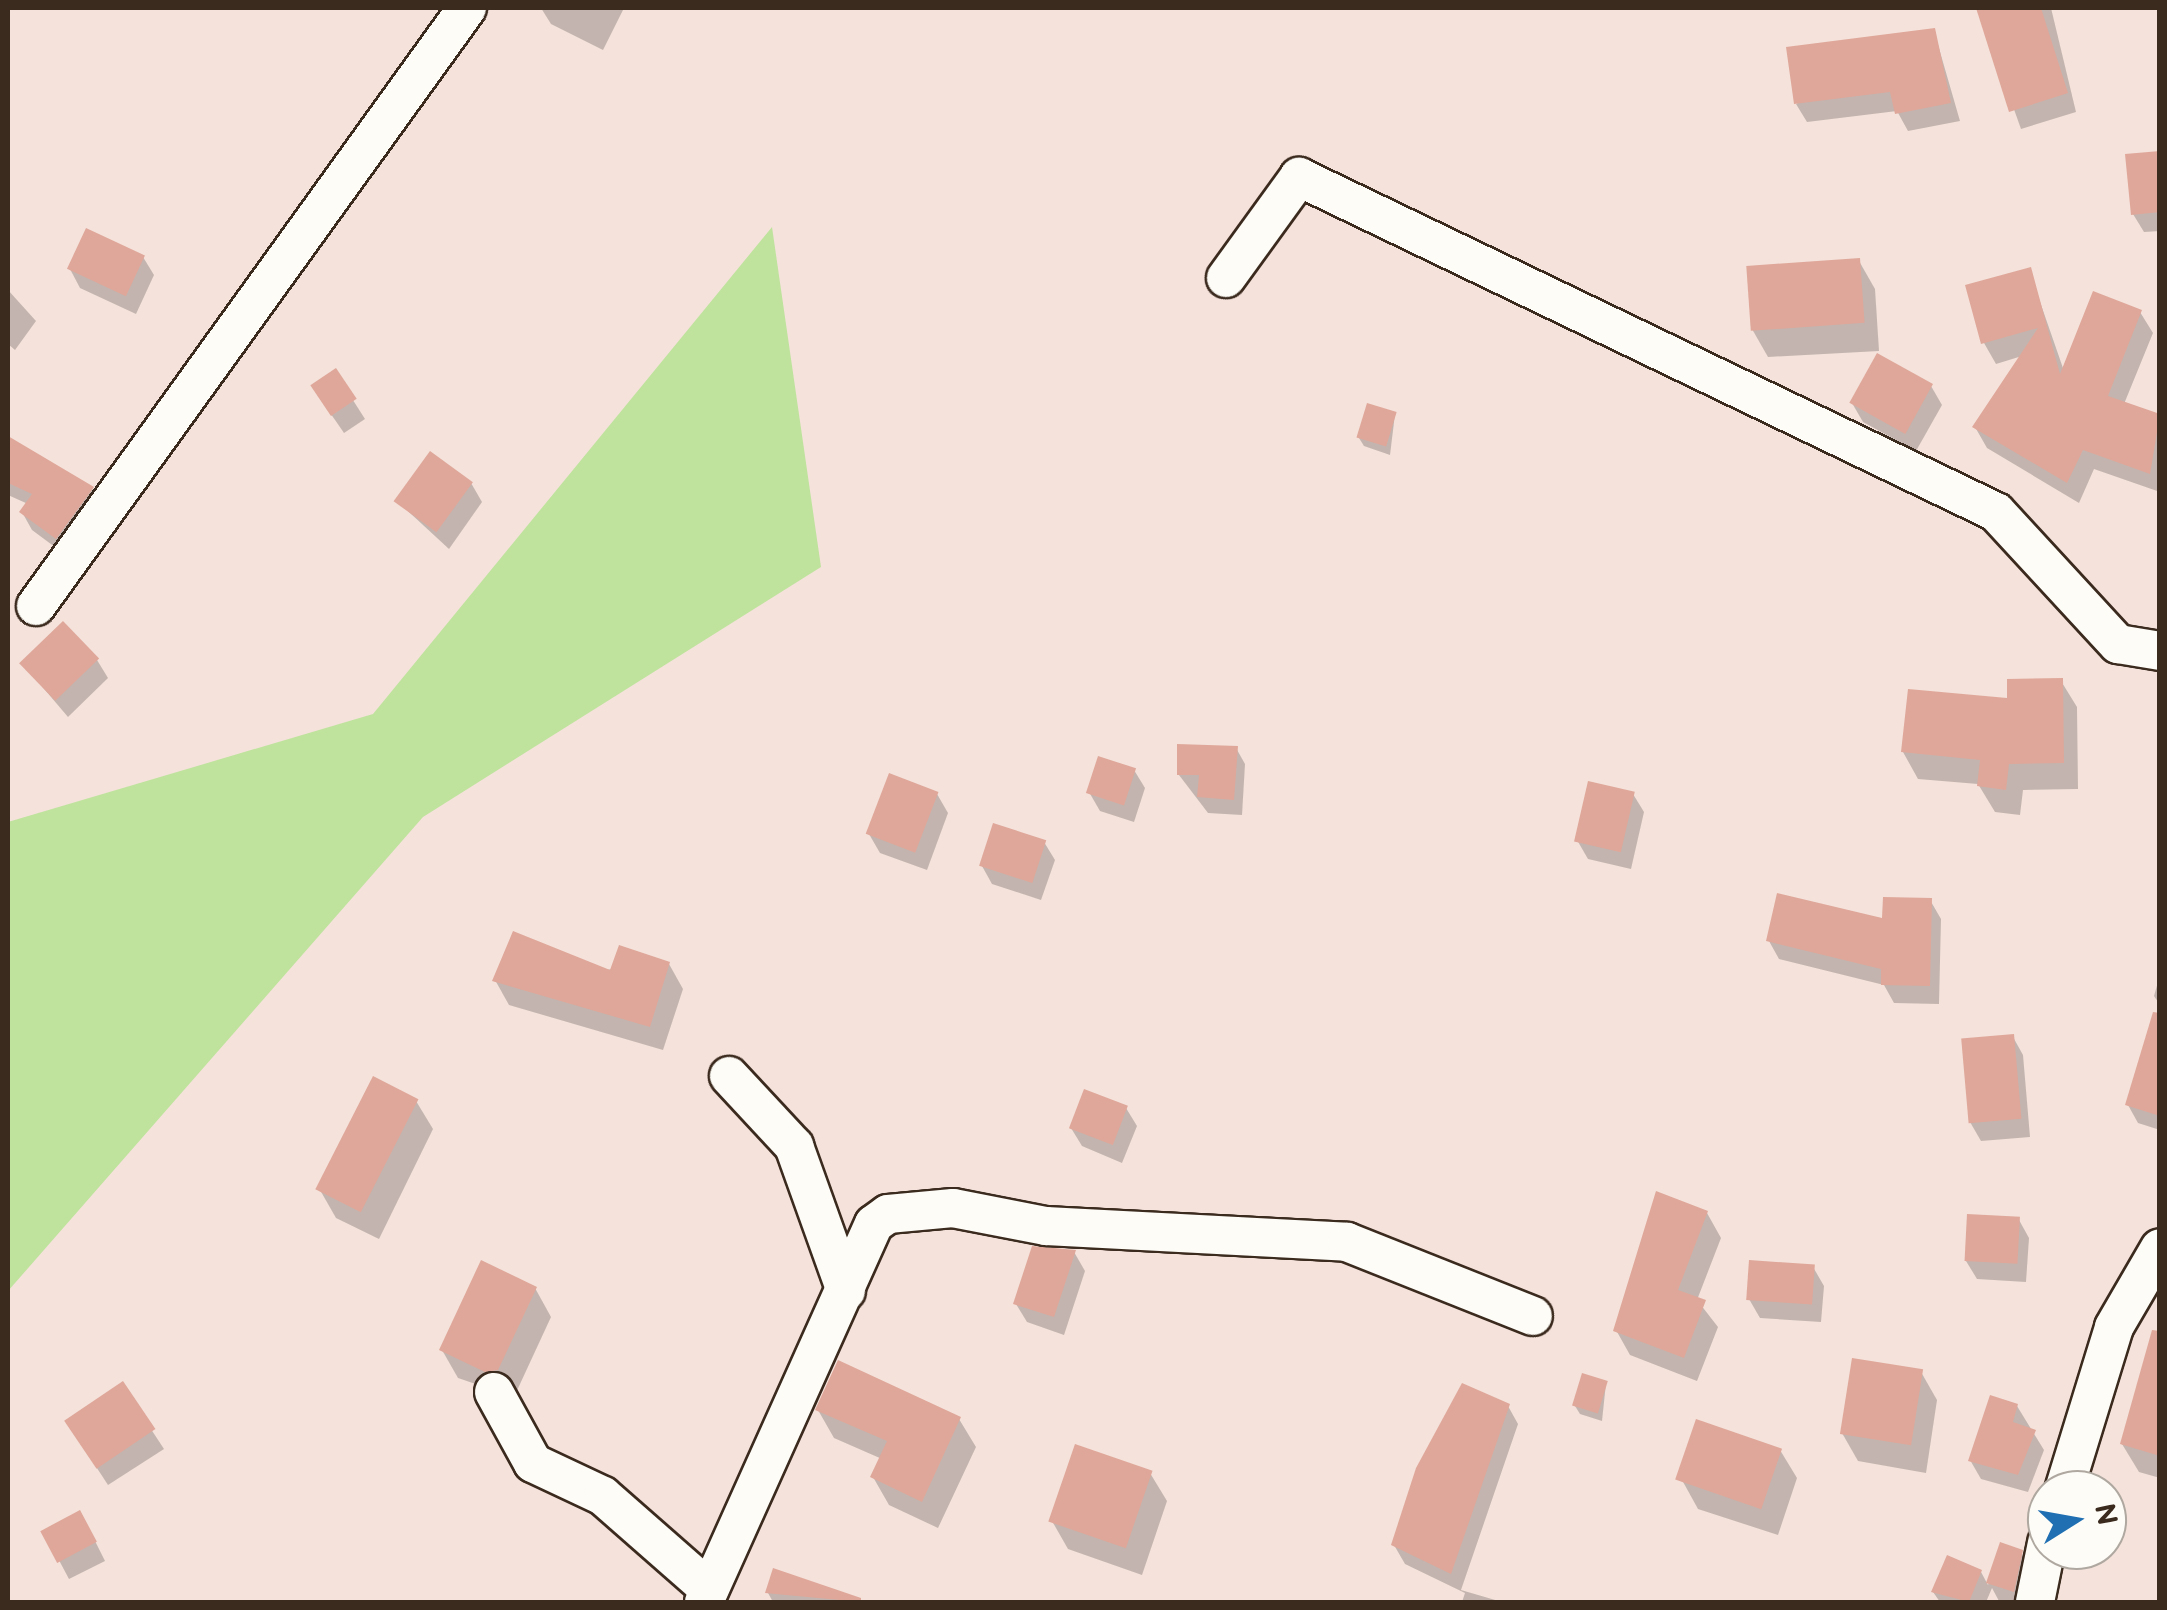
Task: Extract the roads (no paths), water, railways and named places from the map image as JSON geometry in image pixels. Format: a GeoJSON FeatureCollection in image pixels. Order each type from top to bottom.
{"type":"FeatureCollection","features":[{"type":"Feature","properties":{"kind":"street"},"geometry":{"type":"LineString","coordinates":[[36,606],[467,8]]}},
{"type":"Feature","properties":{"kind":"street"},"geometry":{"type":"LineString","coordinates":[[1226,278],[1299,177],[1996,512],[2118,644],[2160,651]]}},
{"type":"Feature","properties":{"kind":"street"},"geometry":{"type":"LineString","coordinates":[[729,1076],[794,1146],[846,1291]]}},
{"type":"Feature","properties":{"kind":"street"},"geometry":{"type":"LineString","coordinates":[[494,1392],[534,1463],[604,1496],[707,1596],[874,1224],[903,1210],[953,1208],[1046,1226],[1346,1242],[1533,1316]]}},
{"type":"Feature","properties":{"kind":"street"},"geometry":{"type":"LineString","coordinates":[[2070,1470],[2114,1327],[2160,1248]]}},
{"type":"Feature","properties":{"kind":"street"},"geometry":{"type":"LineString","coordinates":[[2035,1602],[2042,1570]]}}]}
